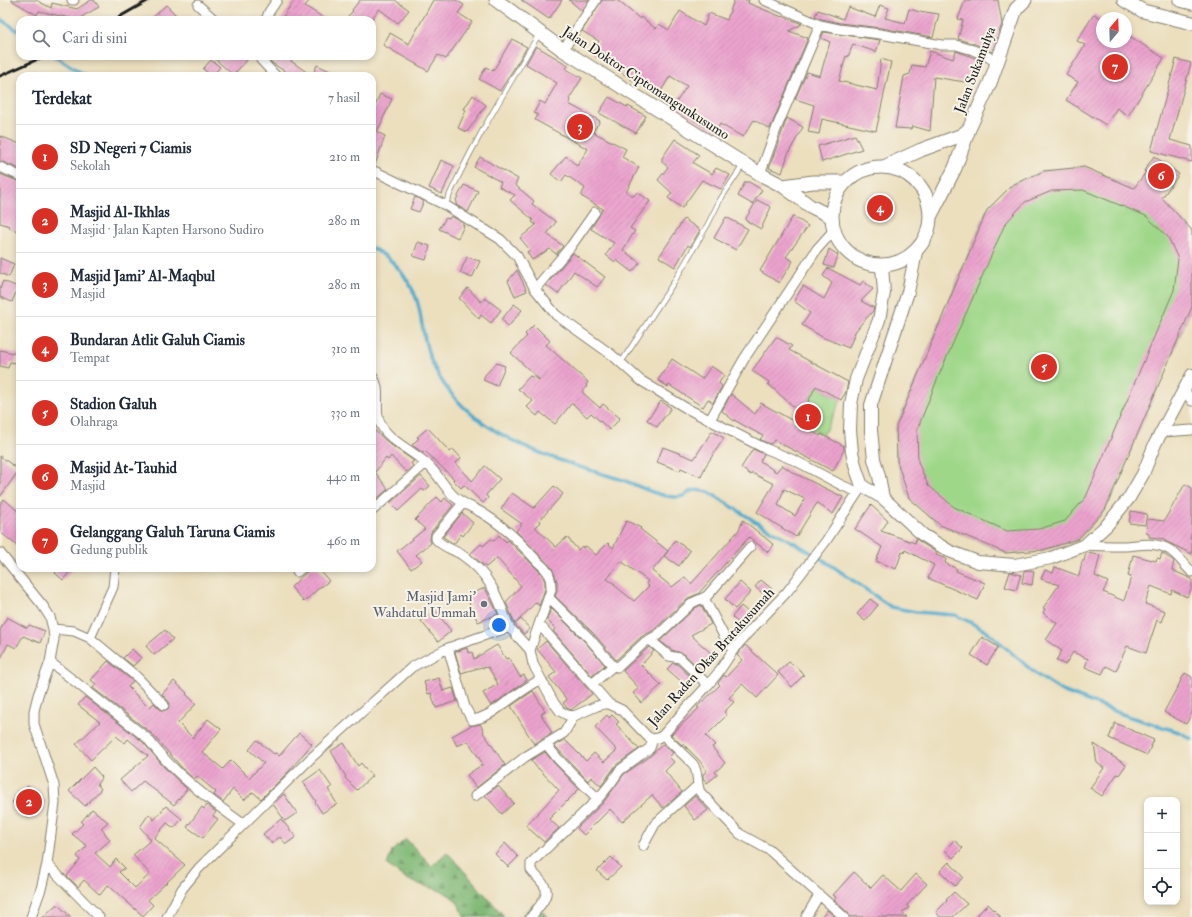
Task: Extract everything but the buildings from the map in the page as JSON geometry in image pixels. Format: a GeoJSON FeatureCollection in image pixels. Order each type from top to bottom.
{"type":"FeatureCollection","features":[{"type":"Feature","properties":{"kind":"main road","name":"Jalan Doktor Ciptomangunkusumo"},"geometry":{"type":"LineString","coordinates":[[496,0],[564,50],[760,174],[783,186],[833,223]]}},
{"type":"Feature","properties":{"kind":"main road"},"geometry":{"type":"LineString","coordinates":[[1124,0],[1143,11],[1192,22]]}},
{"type":"Feature","properties":{"kind":"main road"},"geometry":{"type":"LineString","coordinates":[[1180,0],[1192,3]]}},
{"type":"Feature","properties":{"kind":"main road","name":"Jalan Sukamulya"},"geometry":{"type":"LineString","coordinates":[[931,215],[956,168],[969,130],[1020,3]]}},
{"type":"Feature","properties":{"kind":"main road"},"geometry":{"type":"LineString","coordinates":[[884,166],[969,130]]}},
{"type":"Feature","properties":{"kind":"main road"},"geometry":{"type":"LineString","coordinates":[[884,166],[895,168],[904,172],[917,182],[926,195],[930,205],[931,215],[927,235],[916,252],[906,259],[894,264],[882,266],[869,264],[847,252],[839,241],[833,223],[832,208],[835,198],[845,182],[851,176],[863,170],[884,166]]}},
{"type":"Feature","properties":{"kind":"main road"},"geometry":{"type":"LineString","coordinates":[[783,186],[813,182],[845,182]]}},
{"type":"Feature","properties":{"kind":"street"},"geometry":{"type":"LineString","coordinates":[[268,16],[277,0]]}},
{"type":"Feature","properties":{"kind":"street"},"geometry":{"type":"LineString","coordinates":[[564,50],[596,0]]}},
{"type":"Feature","properties":{"kind":"street"},"geometry":{"type":"LineString","coordinates":[[764,0],[820,24],[839,29],[938,44],[956,45],[987,56],[997,63]]}},
{"type":"Feature","properties":{"kind":"street"},"geometry":{"type":"LineString","coordinates":[[198,5],[210,16]]}},
{"type":"Feature","properties":{"kind":"street"},"geometry":{"type":"LineString","coordinates":[[760,174],[777,128],[820,24]]}},
{"type":"Feature","properties":{"kind":"street"},"geometry":{"type":"LineString","coordinates":[[261,60],[272,72]]}},
{"type":"Feature","properties":{"kind":"street"},"geometry":{"type":"LineString","coordinates":[[0,167],[16,174]]}},
{"type":"Feature","properties":{"kind":"street"},"geometry":{"type":"LineString","coordinates":[[376,172],[445,205],[500,239],[517,256],[535,289],[556,315],[612,355],[640,380],[667,398],[762,447],[796,461],[843,486],[860,489],[883,498],[923,535],[949,551],[978,562],[1015,565],[1051,558],[1085,545],[1108,525],[1129,498],[1143,474],[1155,444],[1163,432],[1192,376]]}},
{"type":"Feature","properties":{"kind":"street"},"geometry":{"type":"LineString","coordinates":[[535,289],[595,212]]}},
{"type":"Feature","properties":{"kind":"street"},"geometry":{"type":"LineString","coordinates":[[710,420],[744,359],[833,223]]}},
{"type":"Feature","properties":{"kind":"street"},"geometry":{"type":"LineString","coordinates":[[883,498],[873,452],[871,404],[908,292],[916,252]]}},
{"type":"Feature","properties":{"kind":"street"},"geometry":{"type":"LineString","coordinates":[[860,489],[852,452],[850,430],[851,404],[856,379],[880,320],[884,293],[882,266]]}},
{"type":"Feature","properties":{"kind":"street"},"geometry":{"type":"LineString","coordinates":[[376,381],[378,389],[378,415],[382,427],[392,438],[426,463],[449,492],[463,503],[494,520],[526,548],[549,574],[551,582],[549,598],[530,650]]}},
{"type":"Feature","properties":{"kind":"street"},"geometry":{"type":"LineString","coordinates":[[1184,390],[1192,401]]}},
{"type":"Feature","properties":{"kind":"street"},"geometry":{"type":"LineString","coordinates":[[851,404],[871,404]]}},
{"type":"Feature","properties":{"kind":"street"},"geometry":{"type":"LineString","coordinates":[[1163,432],[1192,430]]}},
{"type":"Feature","properties":{"kind":"street"},"geometry":{"type":"LineString","coordinates":[[376,507],[426,463]]}},
{"type":"Feature","properties":{"kind":"street","name":"Jalan Raden Okas Bratakusumah"},"geometry":{"type":"LineString","coordinates":[[539,624],[609,704],[622,710],[644,735],[653,739],[658,738],[663,735],[708,685],[734,649],[787,592],[826,541],[860,489]]}},
{"type":"Feature","properties":{"kind":"street"},"geometry":{"type":"LineString","coordinates":[[463,503],[436,536],[436,539],[441,544],[454,550],[469,560],[488,580],[495,590],[509,627],[530,650],[533,664],[554,703],[560,711],[567,715],[574,716],[597,706],[609,704]]}},
{"type":"Feature","properties":{"kind":"street"},"geometry":{"type":"LineString","coordinates":[[1085,545],[1103,546],[1157,544],[1179,558],[1192,572]]}},
{"type":"Feature","properties":{"kind":"street"},"geometry":{"type":"LineString","coordinates":[[592,684],[613,666],[618,667],[645,642],[658,635],[692,603],[707,596],[750,546]]}},
{"type":"Feature","properties":{"kind":"street"},"geometry":{"type":"LineString","coordinates":[[0,553],[43,606],[50,617],[54,639],[50,662],[34,711],[34,724],[54,785],[55,803],[47,864],[41,888],[30,917]]}},
{"type":"Feature","properties":{"kind":"street"},"geometry":{"type":"LineString","coordinates":[[90,638],[113,587],[115,572]]}},
{"type":"Feature","properties":{"kind":"street"},"geometry":{"type":"LineString","coordinates":[[549,598],[589,638],[613,666]]}},
{"type":"Feature","properties":{"kind":"street"},"geometry":{"type":"LineString","coordinates":[[704,598],[719,629],[734,649]]}},
{"type":"Feature","properties":{"kind":"street"},"geometry":{"type":"LineString","coordinates":[[167,917],[182,889],[199,868],[311,758],[412,667],[448,648],[509,627]]}},
{"type":"Feature","properties":{"kind":"street"},"geometry":{"type":"LineString","coordinates":[[53,628],[74,631],[90,638],[137,677],[164,705]]}},
{"type":"Feature","properties":{"kind":"street"},"geometry":{"type":"LineString","coordinates":[[650,640],[669,656],[680,658],[708,685]]}},
{"type":"Feature","properties":{"kind":"street"},"geometry":{"type":"LineString","coordinates":[[448,648],[465,707],[472,720],[489,715],[498,710],[511,699],[541,679]]}},
{"type":"Feature","properties":{"kind":"street"},"geometry":{"type":"LineString","coordinates":[[50,662],[147,738],[159,754],[197,791],[243,824]]}},
{"type":"Feature","properties":{"kind":"street"},"geometry":{"type":"LineString","coordinates":[[475,796],[525,757],[564,733],[574,716]]}},
{"type":"Feature","properties":{"kind":"street"},"geometry":{"type":"LineString","coordinates":[[663,735],[693,764],[697,773],[697,786],[700,792],[740,834],[770,850],[844,917]]}},
{"type":"Feature","properties":{"kind":"street"},"geometry":{"type":"LineString","coordinates":[[531,917],[547,892],[546,887],[531,870],[531,864],[598,799],[620,770],[650,748],[653,739]]}},
{"type":"Feature","properties":{"kind":"street"},"geometry":{"type":"LineString","coordinates":[[546,744],[558,759],[598,799]]}},
{"type":"Feature","properties":{"kind":"street"},"geometry":{"type":"LineString","coordinates":[[643,846],[655,824],[697,786]]}},
{"type":"Feature","properties":{"kind":"street"},"geometry":{"type":"LineString","coordinates":[[47,864],[99,917]]}},
{"type":"Feature","properties":{"kind":"street"},"geometry":{"type":"LineString","coordinates":[[806,917],[819,895]]}},
{"type":"Feature","properties":{"kind":"lane"},"geometry":{"type":"LineString","coordinates":[[445,205],[455,182],[483,130],[540,33]]}},
{"type":"Feature","properties":{"kind":"lane"},"geometry":{"type":"LineString","coordinates":[[620,362],[674,282],[708,224],[720,200],[744,164]]}},
{"type":"Feature","properties":{"kind":"green space"},"geometry":{"type":"Polygon","coordinates":[[[1084,167],[1163,200],[1191,229],[1192,307],[1105,510],[1078,539],[1043,550],[1006,553],[940,525],[909,498],[897,461],[896,427],[987,210],[1012,185],[1044,171],[1084,167]]]}},
{"type":"Feature","properties":{"kind":"green space"},"geometry":{"type":"Polygon","coordinates":[[[816,386],[841,400],[823,435],[798,421],[816,386]]]}},
{"type":"Feature","properties":{"kind":"green space"},"geometry":{"type":"Polygon","coordinates":[[[406,839],[432,866],[447,852],[505,917],[464,917],[456,901],[450,896],[444,892],[409,880],[387,865],[392,851],[406,839]]]}},
{"type":"Feature","properties":{"kind":"green space"},"geometry":{"type":"Polygon","coordinates":[[[533,904],[549,917],[520,917],[533,904]]]}},
{"type":"Feature","properties":{"kind":"waterway"},"geometry":{"type":"LineString","coordinates":[[0,19],[16,29]]}},
{"type":"Feature","properties":{"kind":"waterway"},"geometry":{"type":"LineString","coordinates":[[61,60],[80,72]]}},
{"type":"Feature","properties":{"kind":"waterway"},"geometry":{"type":"LineString","coordinates":[[376,251],[393,263],[411,287],[419,308],[426,346],[431,360],[449,391],[468,411],[490,428],[515,442],[542,454],[569,464],[623,480],[657,494],[678,497],[683,496],[693,490],[709,492],[756,522],[825,561],[891,607],[916,612],[955,615],[989,633],[1037,675],[1062,691],[1130,717],[1179,732],[1192,739]]}},
{"type":"Feature","properties":{"kind":"railway"},"geometry":{"type":"LineString","coordinates":[[121,16],[149,0]]}},
{"type":"Feature","properties":{"kind":"railway"},"geometry":{"type":"LineString","coordinates":[[0,76],[36,60]]}},
{"type":"Feature","properties":{"kind":"place","name":"Gelanggang Galuh Taruna Ciamis"},"geometry":{"type":"Point","coordinates":[1115,67]}},
{"type":"Feature","properties":{"kind":"place","name":"Masjid Jami' Al-Maqbul"},"geometry":{"type":"Point","coordinates":[580,127]}},
{"type":"Feature","properties":{"kind":"place","name":"Masjid At-Tauhid"},"geometry":{"type":"Point","coordinates":[1161,176]}},
{"type":"Feature","properties":{"kind":"place","name":"Bundaran Atlit Galuh Ciamis"},"geometry":{"type":"Point","coordinates":[880,208]}},
{"type":"Feature","properties":{"kind":"place","name":"Stadion Galuh"},"geometry":{"type":"Point","coordinates":[1044,367]}},
{"type":"Feature","properties":{"kind":"place","name":"SD Negeri 7 Ciamis"},"geometry":{"type":"Point","coordinates":[808,417]}},
{"type":"Feature","properties":{"kind":"place","name":"Masjid Jami' Wahdatul Ummah"},"geometry":{"type":"Point","coordinates":[484,604]}},
{"type":"Feature","properties":{"kind":"place","name":"Masjid Al-Ikhlas"},"geometry":{"type":"Point","coordinates":[29,802]}}]}
